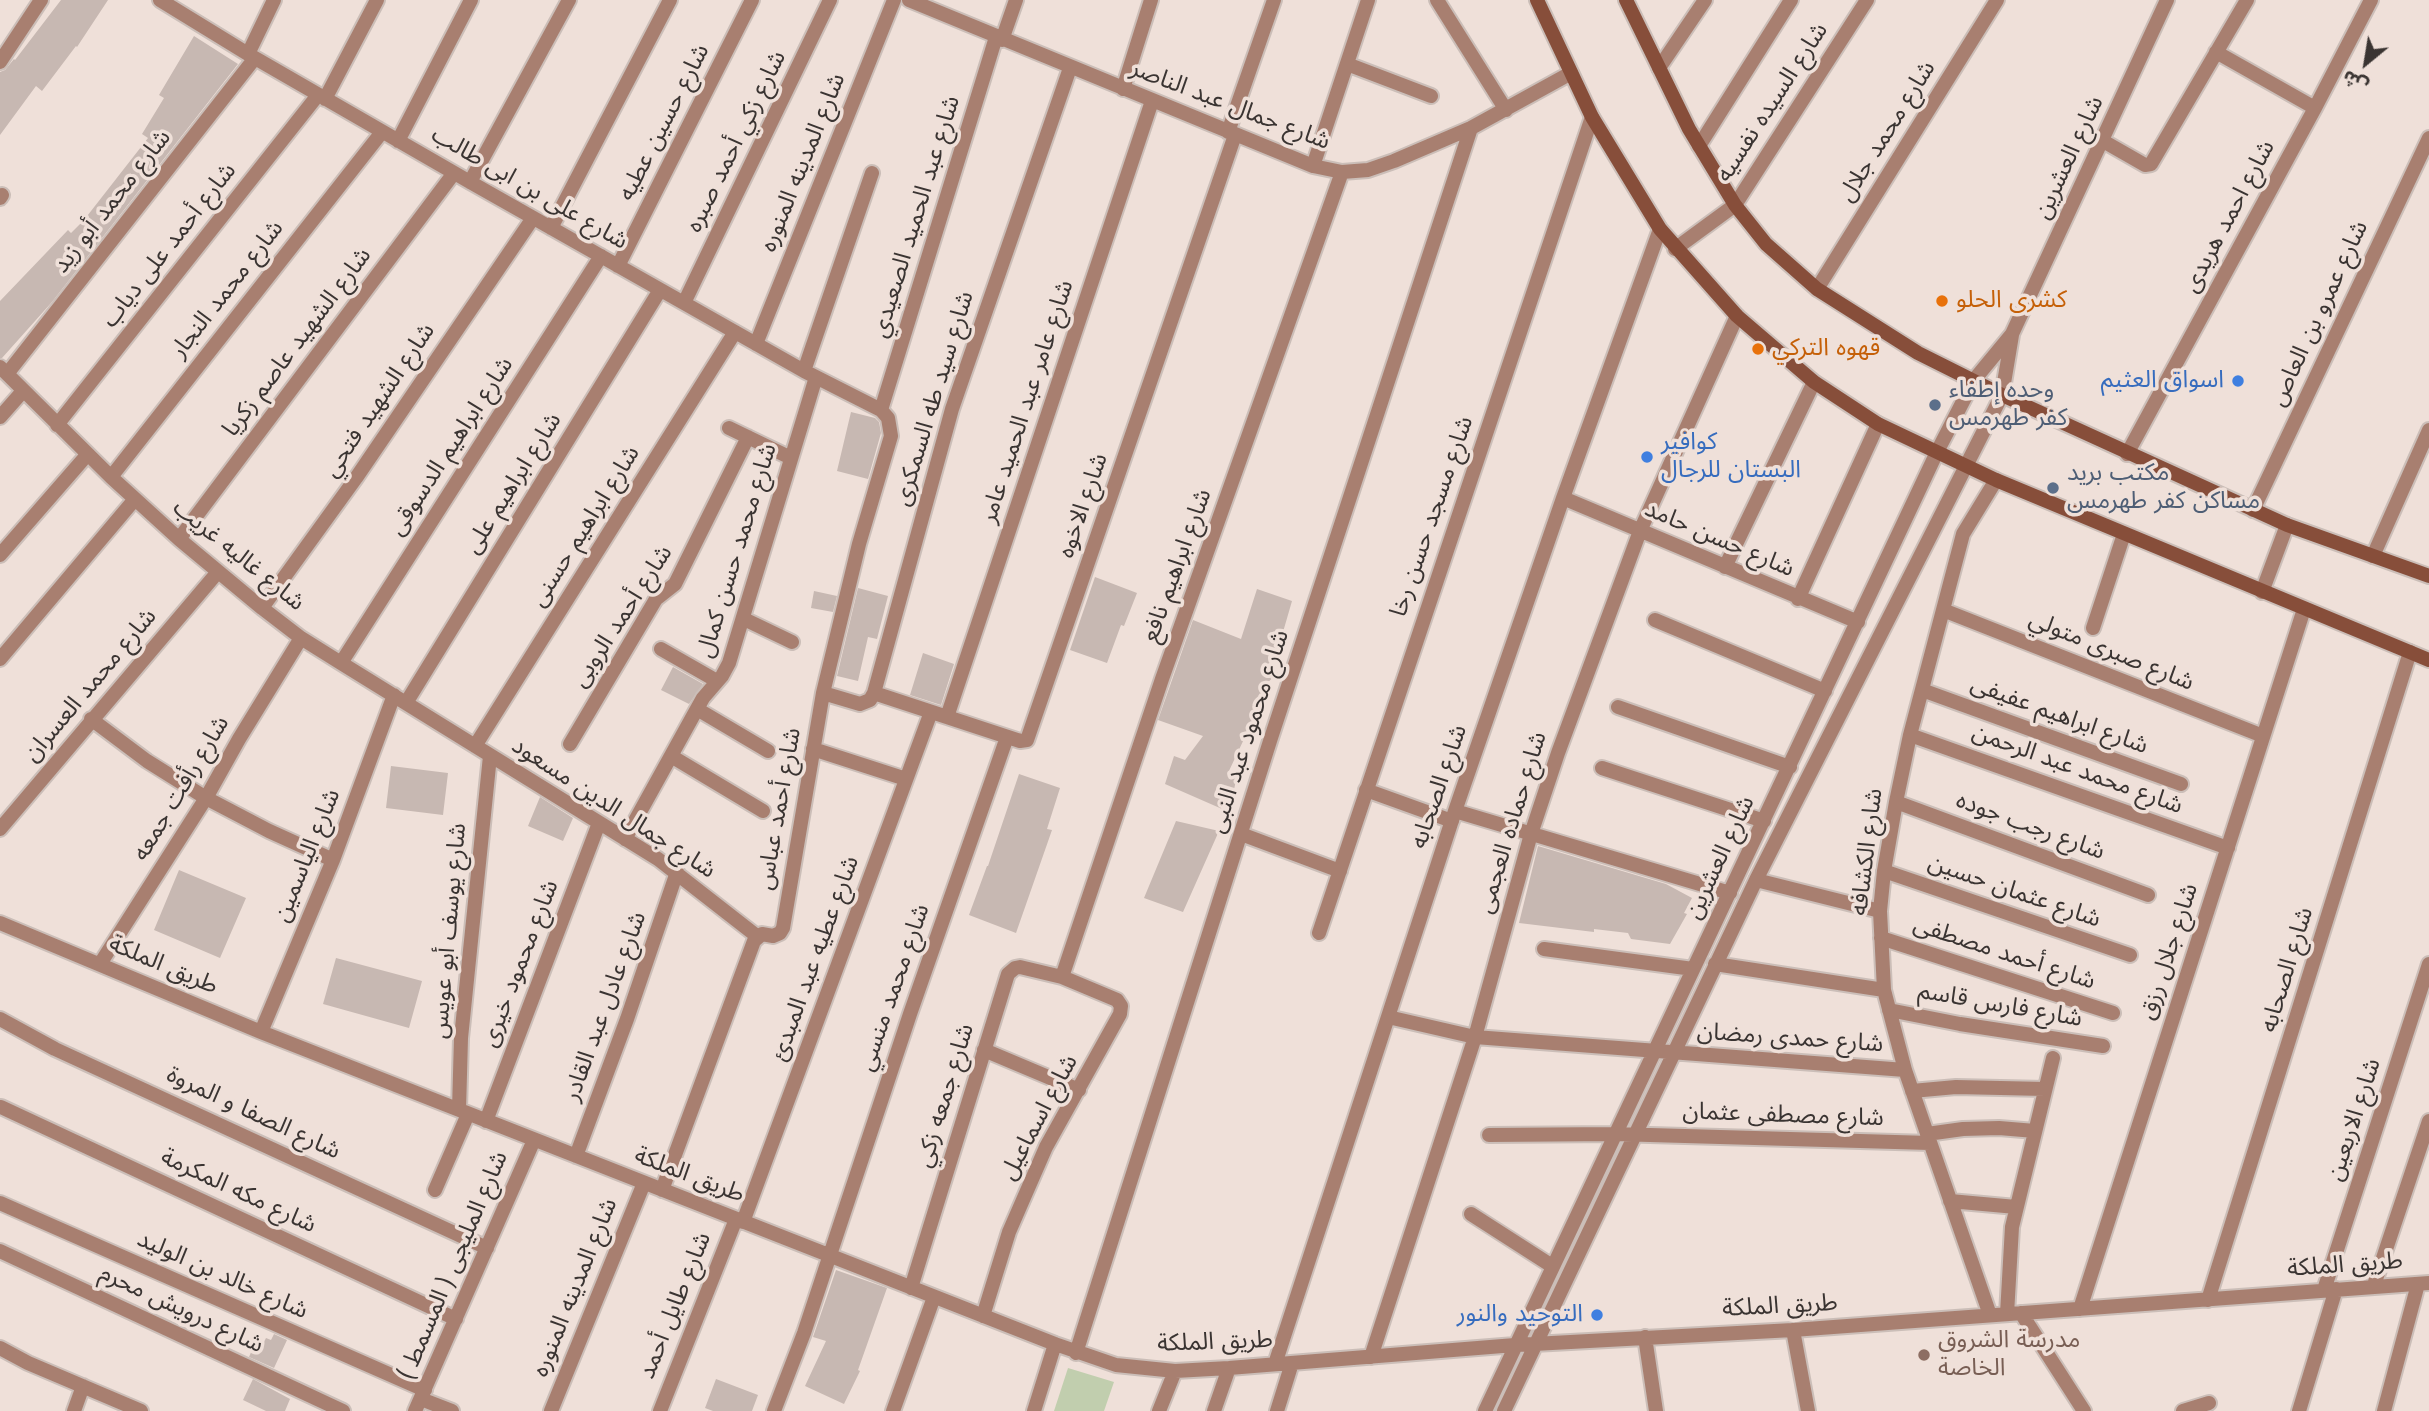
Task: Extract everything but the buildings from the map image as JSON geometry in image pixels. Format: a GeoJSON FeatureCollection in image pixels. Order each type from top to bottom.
{"type":"FeatureCollection","features":[{"type":"Feature","properties":{"kind":"street"},"geometry":{"type":"LineString","coordinates":[[0,62],[41,0]]}},
{"type":"Feature","properties":{"kind":"street","name":"شارع على بن ابى طالب"},"geometry":{"type":"LineString","coordinates":[[160,0],[470,183],[810,374],[881,410]]}},
{"type":"Feature","properties":{"kind":"street","name":"شارع محمد أبو زيد"},"geometry":{"type":"LineString","coordinates":[[3,370],[251,56],[274,0]]}},
{"type":"Feature","properties":{"kind":"street","name":"شارع أحمد على دياب"},"geometry":{"type":"LineString","coordinates":[[57,425],[322,97],[377,0]]}},
{"type":"Feature","properties":{"kind":"street"},"geometry":{"type":"LineString","coordinates":[[398,141],[471,0]]}},
{"type":"Feature","properties":{"kind":"street"},"geometry":{"type":"LineString","coordinates":[[470,183],[569,0]]}},
{"type":"Feature","properties":{"kind":"street"},"geometry":{"type":"LineString","coordinates":[[551,228],[670,0]]}},
{"type":"Feature","properties":{"kind":"street","name":"شارع حسين عطيه"},"geometry":{"type":"LineString","coordinates":[[618,266],[752,0]]}},
{"type":"Feature","properties":{"kind":"street","name":"شارع زكي أحمد صبره"},"geometry":{"type":"LineString","coordinates":[[684,303],[830,0]]}},
{"type":"Feature","properties":{"kind":"street","name":"شارع المدينه المنوره"},"geometry":{"type":"LineString","coordinates":[[756,344],[894,0]]}},
{"type":"Feature","properties":{"kind":"street","name":"شارع جمال عبد الناصر"},"geometry":{"type":"LineString","coordinates":[[909,0],[1313,166],[1342,172],[1368,170],[1394,162],[1471,128],[1571,73]]}},
{"type":"Feature","properties":{"kind":"street","name":"شارع عبد الحميد الصعيدي"},"geometry":{"type":"LineString","coordinates":[[881,410],[999,39],[1017,0]]}},
{"type":"Feature","properties":{"kind":"street"},"geometry":{"type":"LineString","coordinates":[[1123,89],[1151,0]]}},
{"type":"Feature","properties":{"kind":"street"},"geometry":{"type":"LineString","coordinates":[[1232,133],[1274,0]]}},
{"type":"Feature","properties":{"kind":"street"},"geometry":{"type":"LineString","coordinates":[[1313,166],[1368,0]]}},
{"type":"Feature","properties":{"kind":"street"},"geometry":{"type":"LineString","coordinates":[[1437,0],[1506,110]]}},
{"type":"Feature","properties":{"kind":"street"},"geometry":{"type":"LineString","coordinates":[[1537,0],[1592,117],[1660,229],[1737,316],[1814,382],[1878,424],[1996,480],[2429,660]]}},
{"type":"Feature","properties":{"kind":"street"},"geometry":{"type":"LineString","coordinates":[[1626,0],[1699,146],[1735,205],[1766,244],[1817,289],[1918,354],[2002,396],[2287,525],[2429,576]]}},
{"type":"Feature","properties":{"kind":"street"},"geometry":{"type":"LineString","coordinates":[[1659,68],[1704,0]]}},
{"type":"Feature","properties":{"kind":"street"},"geometry":{"type":"LineString","coordinates":[[1699,146],[1791,0]]}},
{"type":"Feature","properties":{"kind":"street","name":"شارع السيده نفسيه"},"geometry":{"type":"LineString","coordinates":[[1675,249],[1735,205],[1867,0]]}},
{"type":"Feature","properties":{"kind":"street","name":"شارع محمد جلال"},"geometry":{"type":"LineString","coordinates":[[1817,289],[1997,0]]}},
{"type":"Feature","properties":{"kind":"street","name":"شارع العشرين"},"geometry":{"type":"LineString","coordinates":[[1485,1411],[1937,452],[1974,380],[2012,334],[2104,141],[2167,0]]}},
{"type":"Feature","properties":{"kind":"street"},"geometry":{"type":"LineString","coordinates":[[2104,141],[2145,165],[2151,164],[2247,0]]}},
{"type":"Feature","properties":{"kind":"street","name":"شارع احمد هريدى"},"geometry":{"type":"LineString","coordinates":[[2127,454],[2371,0]]}},
{"type":"Feature","properties":{"kind":"street"},"geometry":{"type":"LineString","coordinates":[[2216,52],[2315,108]]}},
{"type":"Feature","properties":{"kind":"street"},"geometry":{"type":"LineString","coordinates":[[1347,64],[1431,96]]}},
{"type":"Feature","properties":{"kind":"street","name":"شارع سيد طه السمكرى"},"geometry":{"type":"LineString","coordinates":[[874,693],[952,409],[1070,68]]}},
{"type":"Feature","properties":{"kind":"street","name":"شارع عامر عبد الحميد عامر"},"geometry":{"type":"LineString","coordinates":[[947,717],[1152,101]]}},
{"type":"Feature","properties":{"kind":"street","name":"شارع مسجد حسن رخا"},"geometry":{"type":"LineString","coordinates":[[1319,933],[1592,117]]}},
{"type":"Feature","properties":{"kind":"street","name":"شارع محمود عبد النبى"},"geometry":{"type":"LineString","coordinates":[[1076,1353],[1241,834],[1471,128]]}},
{"type":"Feature","properties":{"kind":"street","name":"شارع محمد النجار"},"geometry":{"type":"LineString","coordinates":[[111,477],[382,132]]}},
{"type":"Feature","properties":{"kind":"street","name":"شارع الاخوه"},"geometry":{"type":"LineString","coordinates":[[1007,737],[1024,741],[1029,736],[1232,133]]}},
{"type":"Feature","properties":{"kind":"street","name":"شارع عمرو بن العاص"},"geometry":{"type":"LineString","coordinates":[[2253,510],[2429,138]]}},
{"type":"Feature","properties":{"kind":"street","name":"شارع ابراهيم نافع"},"geometry":{"type":"LineString","coordinates":[[1062,977],[1162,678],[1342,172]]}},
{"type":"Feature","properties":{"kind":"street","name":"شارع الشهيد عاصم زكريا"},"geometry":{"type":"LineString","coordinates":[[178,540],[454,173]]}},
{"type":"Feature","properties":{"kind":"street","name":"شارع محمد حسن كمال"},"geometry":{"type":"LineString","coordinates":[[625,839],[697,709],[726,671],[791,458],[810,374],[872,173]]}},
{"type":"Feature","properties":{"kind":"street","name":"شارع الشهيد فتحي"},"geometry":{"type":"LineString","coordinates":[[262,608],[356,478],[533,218]]}},
{"type":"Feature","properties":{"kind":"street","name":"شارع الصحابه"},"geometry":{"type":"LineString","coordinates":[[1275,1364],[1454,816],[1563,498],[1660,229]]}},
{"type":"Feature","properties":{"kind":"street","name":"شارع ابراهيم الدسوقى"},"geometry":{"type":"LineString","coordinates":[[341,663],[601,256]]}},
{"type":"Feature","properties":{"kind":"street","name":"شارع ابراهيم على"},"geometry":{"type":"LineString","coordinates":[[400,699],[660,290]]}},
{"type":"Feature","properties":{"kind":"street","name":"شارع حماده العجمى"},"geometry":{"type":"LineString","coordinates":[[1371,1357],[1475,1037],[1531,834],[1558,753],[1640,531],[1737,316]]}},
{"type":"Feature","properties":{"kind":"street","name":"شارع ابراهيم حسنى"},"geometry":{"type":"LineString","coordinates":[[475,746],[735,332]]}},
{"type":"Feature","properties":{"kind":"street","name":"شارع العشرين"},"geometry":{"type":"LineString","coordinates":[[1504,1411],[1756,880],[2002,396],[2012,334]]}},
{"type":"Feature","properties":{"kind":"street","name":"شارع غاليه غريب"},"geometry":{"type":"LineString","coordinates":[[3,370],[87,455],[217,573],[301,638],[475,746]]}},
{"type":"Feature","properties":{"kind":"street"},"geometry":{"type":"LineString","coordinates":[[1725,567],[1814,382]]}},
{"type":"Feature","properties":{"kind":"street"},"geometry":{"type":"LineString","coordinates":[[0,418],[23,391]]}},
{"type":"Feature","properties":{"kind":"street","name":"شارع أحمد عباس"},"geometry":{"type":"LineString","coordinates":[[758,937],[762,934],[773,936],[783,928],[823,693],[859,544],[891,436],[888,418],[881,410]]}},
{"type":"Feature","properties":{"kind":"street"},"geometry":{"type":"LineString","coordinates":[[1798,598],[1878,424]]}},
{"type":"Feature","properties":{"kind":"street"},"geometry":{"type":"LineString","coordinates":[[729,428],[791,458]]}},
{"type":"Feature","properties":{"kind":"street"},"geometry":{"type":"LineString","coordinates":[[2372,556],[2429,430]]}},
{"type":"Feature","properties":{"kind":"street","name":"شارع أحمد الروبى"},"geometry":{"type":"LineString","coordinates":[[570,744],[656,599],[676,584],[748,438]]}},
{"type":"Feature","properties":{"kind":"street"},"geometry":{"type":"LineString","coordinates":[[0,555],[87,455]]}},
{"type":"Feature","properties":{"kind":"street","name":"شارع الكشافه"},"geometry":{"type":"LineString","coordinates":[[1990,1315],[1905,1070],[1884,990],[1880,911],[1884,872],[1910,734],[1963,534],[1996,480]]}},
{"type":"Feature","properties":{"kind":"street","name":"شارع حسن حامد"},"geometry":{"type":"LineString","coordinates":[[1563,498],[1858,622]]}},
{"type":"Feature","properties":{"kind":"street"},"geometry":{"type":"LineString","coordinates":[[0,659],[135,499]]}},
{"type":"Feature","properties":{"kind":"street"},"geometry":{"type":"LineString","coordinates":[[2262,592],[2287,525]]}},
{"type":"Feature","properties":{"kind":"street"},"geometry":{"type":"LineString","coordinates":[[2093,628],[2124,534]]}},
{"type":"Feature","properties":{"kind":"street","name":"شارع محمد العسران"},"geometry":{"type":"LineString","coordinates":[[0,829],[217,573]]}},
{"type":"Feature","properties":{"kind":"street","name":"شارع جلال رزق"},"geometry":{"type":"LineString","coordinates":[[2080,1309],[2304,609]]}},
{"type":"Feature","properties":{"kind":"street","name":"شارع صبرى متولي"},"geometry":{"type":"LineString","coordinates":[[1943,610],[2263,736]]}},
{"type":"Feature","properties":{"kind":"street"},"geometry":{"type":"LineString","coordinates":[[744,619],[792,642]]}},
{"type":"Feature","properties":{"kind":"street"},"geometry":{"type":"LineString","coordinates":[[1655,620],[1825,691]]}},
{"type":"Feature","properties":{"kind":"street","name":"شارع رأفت جمعه"},"geometry":{"type":"LineString","coordinates":[[100,964],[206,798],[301,638]]}},
{"type":"Feature","properties":{"kind":"street"},"geometry":{"type":"LineString","coordinates":[[662,649],[717,681]]}},
{"type":"Feature","properties":{"kind":"street","name":"شارع الصحابه"},"geometry":{"type":"LineString","coordinates":[[2208,1300],[2410,652]]}},
{"type":"Feature","properties":{"kind":"street","name":"شارع ابراهيم عفيفى"},"geometry":{"type":"LineString","coordinates":[[1922,690],[2181,784]]}},
{"type":"Feature","properties":{"kind":"street"},"geometry":{"type":"LineString","coordinates":[[823,693],[860,704],[865,703],[874,693],[1007,737]]}},
{"type":"Feature","properties":{"kind":"street","name":"شارع الياسمين"},"geometry":{"type":"LineString","coordinates":[[261,1032],[400,699]]}},
{"type":"Feature","properties":{"kind":"street"},"geometry":{"type":"LineString","coordinates":[[1618,707],[1790,766]]}},
{"type":"Feature","properties":{"kind":"street"},"geometry":{"type":"LineString","coordinates":[[697,709],[768,751]]}},
{"type":"Feature","properties":{"kind":"street","name":"شارع عطيه عبد المبدئ"},"geometry":{"type":"LineString","coordinates":[[739,1220],[931,712]]}},
{"type":"Feature","properties":{"kind":"street"},"geometry":{"type":"LineString","coordinates":[[91,719],[148,761],[206,798],[333,860]]}},
{"type":"Feature","properties":{"kind":"street","name":"شارع محمد عبد الرحمن"},"geometry":{"type":"LineString","coordinates":[[1910,734],[2228,848]]}},
{"type":"Feature","properties":{"kind":"street","name":"شارع محمد منسي"},"geometry":{"type":"LineString","coordinates":[[774,1411],[804,1333],[910,1014],[1007,737]]}},
{"type":"Feature","properties":{"kind":"street","name":"شارع جمال الدين مسعود"},"geometry":{"type":"LineString","coordinates":[[475,746],[677,872],[758,937]]}},
{"type":"Feature","properties":{"kind":"street"},"geometry":{"type":"LineString","coordinates":[[813,749],[906,779]]}},
{"type":"Feature","properties":{"kind":"street","name":"شارع يوسف أبو عويس"},"geometry":{"type":"LineString","coordinates":[[464,1112],[461,1038],[490,756]]}},
{"type":"Feature","properties":{"kind":"street"},"geometry":{"type":"LineString","coordinates":[[671,756],[763,811]]}},
{"type":"Feature","properties":{"kind":"street"},"geometry":{"type":"LineString","coordinates":[[1602,768],[1764,821]]}},
{"type":"Feature","properties":{"kind":"street"},"geometry":{"type":"LineString","coordinates":[[1366,790],[1454,816],[1531,834],[1730,893]]}},
{"type":"Feature","properties":{"kind":"street","name":"شارع رجب جوده"},"geometry":{"type":"LineString","coordinates":[[1896,802],[2148,895]]}},
{"type":"Feature","properties":{"kind":"street","name":"شارع محمود خيرى"},"geometry":{"type":"LineString","coordinates":[[486,1121],[599,823]]}},
{"type":"Feature","properties":{"kind":"street"},"geometry":{"type":"LineString","coordinates":[[1241,834],[1340,871]]}},
{"type":"Feature","properties":{"kind":"street","name":"شارع عادل عبد القادر"},"geometry":{"type":"LineString","coordinates":[[576,1156],[627,1019],[677,872]]}},
{"type":"Feature","properties":{"kind":"street","name":"شارع عثمان حسين"},"geometry":{"type":"LineString","coordinates":[[1884,872],[2130,955]]}},
{"type":"Feature","properties":{"kind":"street"},"geometry":{"type":"LineString","coordinates":[[1756,880],[1880,911]]}},
{"type":"Feature","properties":{"kind":"street","name":"طريق الملكة"},"geometry":{"type":"LineString","coordinates":[[0,923],[261,1032],[1055,1345],[1116,1365],[1175,1371],[1229,1368],[1535,1343],[1793,1330],[2423,1283]]}},
{"type":"Feature","properties":{"kind":"street"},"geometry":{"type":"LineString","coordinates":[[662,1190],[758,937]]}},
{"type":"Feature","properties":{"kind":"street","name":"شارع أحمد مصطفى"},"geometry":{"type":"LineString","coordinates":[[1881,938],[2113,1013]]}},
{"type":"Feature","properties":{"kind":"street"},"geometry":{"type":"LineString","coordinates":[[1544,949],[1693,969]]}},
{"type":"Feature","properties":{"kind":"street"},"geometry":{"type":"LineString","coordinates":[[1715,964],[1884,990]]}},
{"type":"Feature","properties":{"kind":"street","name":"شارع الاربعين"},"geometry":{"type":"LineString","coordinates":[[2299,1411],[2330,1290],[2429,964]]}},
{"type":"Feature","properties":{"kind":"street","name":"شارع جمعه زكي"},"geometry":{"type":"LineString","coordinates":[[911,1288],[1008,974],[1020,967],[1062,977]]}},
{"type":"Feature","properties":{"kind":"street","name":"شارع اسماعيل"},"geometry":{"type":"LineString","coordinates":[[983,1316],[1009,1232],[1046,1147],[1121,1014],[1121,1006],[1117,1000],[1062,977]]}},
{"type":"Feature","properties":{"kind":"street","name":"شارع فارس قاسم"},"geometry":{"type":"LineString","coordinates":[[1889,1010],[1983,1028],[2103,1046]]}},
{"type":"Feature","properties":{"kind":"street","name":"شارع حمدى رمضان"},"geometry":{"type":"LineString","coordinates":[[1388,1017],[1475,1037],[1905,1070]]}},
{"type":"Feature","properties":{"kind":"street","name":"شارع الصفا و المروة"},"geometry":{"type":"LineString","coordinates":[[0,1019],[55,1049],[487,1248]]}},
{"type":"Feature","properties":{"kind":"street"},"geometry":{"type":"LineString","coordinates":[[984,1051],[1079,1090]]}},
{"type":"Feature","properties":{"kind":"street"},"geometry":{"type":"LineString","coordinates":[[2053,1058],[2016,1207],[2010,1248],[2014,1313],[2084,1411]]}},
{"type":"Feature","properties":{"kind":"street"},"geometry":{"type":"LineString","coordinates":[[1912,1091],[1967,1087],[2045,1089]]}},
{"type":"Feature","properties":{"kind":"street","name":"شارع مكه المكرمة"},"geometry":{"type":"LineString","coordinates":[[1,1107],[456,1319]]}},
{"type":"Feature","properties":{"kind":"street"},"geometry":{"type":"LineString","coordinates":[[435,1190],[464,1112]]}},
{"type":"Feature","properties":{"kind":"street"},"geometry":{"type":"LineString","coordinates":[[2374,1285],[2429,1121]]}},
{"type":"Feature","properties":{"kind":"street","name":"شارع مصطفى عثمان"},"geometry":{"type":"LineString","coordinates":[[1489,1135],[1928,1138],[1999,1128],[2035,1130]]}},
{"type":"Feature","properties":{"kind":"street","name":"شارع المليجى ( المسمط )"},"geometry":{"type":"LineString","coordinates":[[421,1400],[534,1140]]}},
{"type":"Feature","properties":{"kind":"street","name":"شارع المدينه المنوره"},"geometry":{"type":"LineString","coordinates":[[551,1411],[644,1183]]}},
{"type":"Feature","properties":{"kind":"street"},"geometry":{"type":"LineString","coordinates":[[1950,1202],[2016,1207]]}},
{"type":"Feature","properties":{"kind":"street","name":"شارع خالد بن الوليد"},"geometry":{"type":"LineString","coordinates":[[0,1203],[421,1400],[452,1411]]}},
{"type":"Feature","properties":{"kind":"street"},"geometry":{"type":"LineString","coordinates":[[1471,1214],[1552,1266]]}},
{"type":"Feature","properties":{"kind":"street","name":"شارع طايل أحمد"},"geometry":{"type":"LineString","coordinates":[[660,1411],[739,1220]]}},
{"type":"Feature","properties":{"kind":"street","name":"شارع درويش محرم"},"geometry":{"type":"LineString","coordinates":[[0,1251],[342,1411]]}},
{"type":"Feature","properties":{"kind":"street"},"geometry":{"type":"LineString","coordinates":[[2384,1411],[2423,1283]]}},
{"type":"Feature","properties":{"kind":"street"},"geometry":{"type":"LineString","coordinates":[[893,1411],[934,1297]]}},
{"type":"Feature","properties":{"kind":"street"},"geometry":{"type":"LineString","coordinates":[[1793,1330],[1808,1411]]}},
{"type":"Feature","properties":{"kind":"street"},"geometry":{"type":"LineString","coordinates":[[1645,1337],[1656,1411]]}},
{"type":"Feature","properties":{"kind":"street"},"geometry":{"type":"LineString","coordinates":[[1034,1411],[1055,1345]]}},
{"type":"Feature","properties":{"kind":"street"},"geometry":{"type":"LineString","coordinates":[[1,1351],[141,1411]]}},
{"type":"Feature","properties":{"kind":"street"},"geometry":{"type":"LineString","coordinates":[[1277,1411],[1292,1363]]}},
{"type":"Feature","properties":{"kind":"street"},"geometry":{"type":"LineString","coordinates":[[1214,1411],[1229,1368]]}},
{"type":"Feature","properties":{"kind":"street"},"geometry":{"type":"LineString","coordinates":[[1159,1411],[1175,1371]]}},
{"type":"Feature","properties":{"kind":"street"},"geometry":{"type":"LineString","coordinates":[[74,1411],[83,1386]]}},
{"type":"Feature","properties":{"kind":"street"},"geometry":{"type":"LineString","coordinates":[[2183,1411],[2208,1403]]}},
{"type":"Feature","properties":{"kind":"green space"},"geometry":{"type":"Polygon","coordinates":[[[1068,1368],[1114,1382],[1104,1411],[1054,1411],[1068,1368]]]}},
{"type":"Feature","properties":{"kind":"place","name":"كشرى الحلو"},"geometry":{"type":"Point","coordinates":[1942,301]}},
{"type":"Feature","properties":{"kind":"place","name":"قهوه التركي"},"geometry":{"type":"Point","coordinates":[1758,349]}},
{"type":"Feature","properties":{"kind":"place","name":"اسواق العثيم"},"geometry":{"type":"Point","coordinates":[2238,381]}},
{"type":"Feature","properties":{"kind":"place","name":"وحده إطفاء كفر طهرمس"},"geometry":{"type":"Point","coordinates":[1935,405]}},
{"type":"Feature","properties":{"kind":"place","name":"كوافير البستان للرجال"},"geometry":{"type":"Point","coordinates":[1647,457]}},
{"type":"Feature","properties":{"kind":"place","name":"مكتب بريد مساكن كفر طهرمس"},"geometry":{"type":"Point","coordinates":[2053,488]}},
{"type":"Feature","properties":{"kind":"place","name":"التوحيد والنور"},"geometry":{"type":"Point","coordinates":[1597,1315]}},
{"type":"Feature","properties":{"kind":"place","name":"مدرسة الشروق الخاصة"},"geometry":{"type":"Point","coordinates":[1924,1355]}}]}
